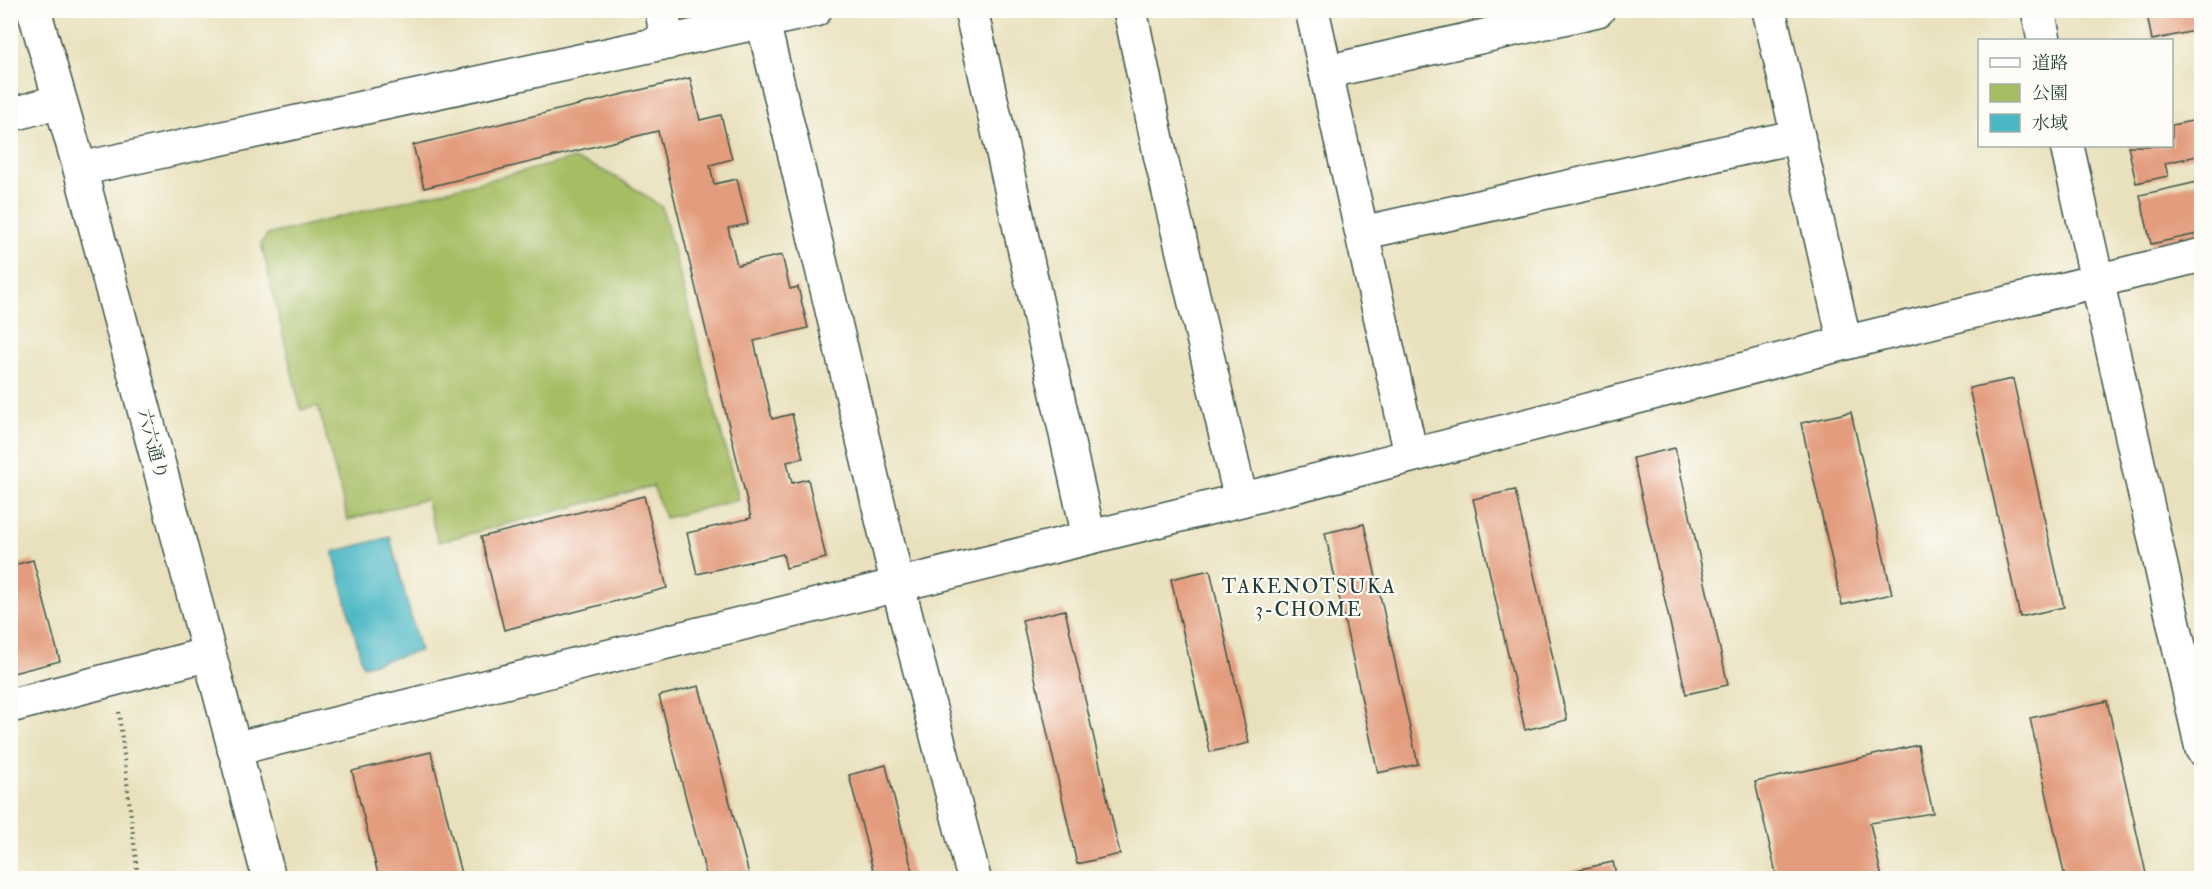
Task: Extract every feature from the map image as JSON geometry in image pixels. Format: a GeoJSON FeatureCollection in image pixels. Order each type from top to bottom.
{"type":"FeatureCollection","features":[{"type":"Feature","properties":{"kind":"street","name":"六六通り"},"geometry":{"type":"LineString","coordinates":[[34,10],[80,169],[269,879]]}},
{"type":"Feature","properties":{"kind":"street"},"geometry":{"type":"LineString","coordinates":[[662,10],[667,43]]}},
{"type":"Feature","properties":{"kind":"street"},"geometry":{"type":"LineString","coordinates":[[80,169],[815,10]]}},
{"type":"Feature","properties":{"kind":"street"},"geometry":{"type":"LineString","coordinates":[[971,10],[1089,537]]}},
{"type":"Feature","properties":{"kind":"street"},"geometry":{"type":"LineString","coordinates":[[1130,10],[1160,154],[1241,500]]}},
{"type":"Feature","properties":{"kind":"street"},"geometry":{"type":"LineString","coordinates":[[1312,10],[1411,454]]}},
{"type":"Feature","properties":{"kind":"street"},"geometry":{"type":"LineString","coordinates":[[1326,72],[1598,10]]}},
{"type":"Feature","properties":{"kind":"street"},"geometry":{"type":"LineString","coordinates":[[1769,10],[1845,342]]}},
{"type":"Feature","properties":{"kind":"street"},"geometry":{"type":"LineString","coordinates":[[2038,10],[2044,39]]}},
{"type":"Feature","properties":{"kind":"street"},"geometry":{"type":"LineString","coordinates":[[763,22],[898,586],[974,879]]}},
{"type":"Feature","properties":{"kind":"street"},"geometry":{"type":"LineString","coordinates":[[10,115],[60,101]]}},
{"type":"Feature","properties":{"kind":"street"},"geometry":{"type":"LineString","coordinates":[[1362,233],[1798,136]]}},
{"type":"Feature","properties":{"kind":"street"},"geometry":{"type":"LineString","coordinates":[[2067,147],[2202,748]]}},
{"type":"Feature","properties":{"kind":"street"},"geometry":{"type":"LineString","coordinates":[[234,749],[1241,500],[1845,342],[2202,255]]}},
{"type":"Feature","properties":{"kind":"street"},"geometry":{"type":"LineString","coordinates":[[10,706],[208,654]]}},
{"type":"Feature","properties":{"kind":"path"},"geometry":{"type":"LineString","coordinates":[[115,679],[138,879]]}},
{"type":"Feature","properties":{"kind":"green space"},"geometry":{"type":"Polygon","coordinates":[[[572,159],[608,173],[662,207],[739,500],[665,518],[653,486],[438,542],[426,499],[348,520],[318,406],[301,410],[261,243],[267,235],[572,159]]]}},
{"type":"Feature","properties":{"kind":"water"},"geometry":{"type":"Polygon","coordinates":[[[390,537],[420,651],[363,666],[333,552],[390,537]]]}},
{"type":"Feature","properties":{"kind":"building"},"geometry":{"type":"Polygon","coordinates":[[[2146,10],[2194,10],[2199,30],[2152,39],[2146,10]]]}},
{"type":"Feature","properties":{"kind":"building"},"geometry":{"type":"Polygon","coordinates":[[[690,78],[700,120],[721,115],[732,159],[710,165],[714,184],[737,179],[748,224],[728,228],[737,265],[782,255],[790,289],[798,287],[808,328],[754,341],[772,419],[792,414],[803,458],[787,462],[792,483],[808,479],[826,558],[786,568],[783,554],[697,574],[687,533],[751,518],[658,131],[424,188],[413,145],[690,78]]]}},
{"type":"Feature","properties":{"kind":"building"},"geometry":{"type":"Polygon","coordinates":[[[2202,119],[2202,155],[2165,163],[2168,176],[2136,183],[2128,147],[2173,147],[2173,125],[2202,119]]]}},
{"type":"Feature","properties":{"kind":"building"},"geometry":{"type":"Polygon","coordinates":[[[2202,181],[2202,233],[2151,244],[2140,195],[2202,181]]]}},
{"type":"Feature","properties":{"kind":"building"},"geometry":{"type":"Polygon","coordinates":[[[2013,379],[2064,607],[2020,617],[1969,388],[2013,379]]]}},
{"type":"Feature","properties":{"kind":"building"},"geometry":{"type":"Polygon","coordinates":[[[1851,412],[1892,594],[1842,605],[1801,423],[1851,412]]]}},
{"type":"Feature","properties":{"kind":"building"},"geometry":{"type":"Polygon","coordinates":[[[1675,448],[1728,685],[1686,694],[1633,458],[1675,448]]]}},
{"type":"Feature","properties":{"kind":"building"},"geometry":{"type":"Polygon","coordinates":[[[1515,490],[1567,720],[1525,730],[1473,499],[1515,490]]]}},
{"type":"Feature","properties":{"kind":"building"},"geometry":{"type":"Polygon","coordinates":[[[644,496],[667,588],[504,630],[481,537],[644,496]]]}},
{"type":"Feature","properties":{"kind":"building"},"geometry":{"type":"Polygon","coordinates":[[[1364,524],[1418,764],[1378,773],[1325,533],[1364,524]]]}},
{"type":"Feature","properties":{"kind":"building"},"geometry":{"type":"Polygon","coordinates":[[[33,560],[60,661],[13,673],[10,566],[33,560]]]}},
{"type":"Feature","properties":{"kind":"building"},"geometry":{"type":"Polygon","coordinates":[[[1210,570],[1249,743],[1210,752],[1171,579],[1210,570]]]}},
{"type":"Feature","properties":{"kind":"building"},"geometry":{"type":"Polygon","coordinates":[[[1065,610],[1120,854],[1077,864],[1022,620],[1065,610]]]}},
{"type":"Feature","properties":{"kind":"building"},"geometry":{"type":"Polygon","coordinates":[[[699,686],[750,878],[707,878],[659,696],[699,686]]]}},
{"type":"Feature","properties":{"kind":"building"},"geometry":{"type":"Polygon","coordinates":[[[2107,701],[2147,878],[2065,878],[2030,718],[2107,701]]]}},
{"type":"Feature","properties":{"kind":"building"},"geometry":{"type":"Polygon","coordinates":[[[1918,745],[1933,813],[1870,823],[1882,878],[1777,878],[1755,782],[1918,745]]]}},
{"type":"Feature","properties":{"kind":"building"},"geometry":{"type":"Polygon","coordinates":[[[431,752],[462,878],[379,878],[352,771],[431,752]]]}},
{"type":"Feature","properties":{"kind":"building"},"geometry":{"type":"Polygon","coordinates":[[[886,765],[914,878],[875,878],[849,775],[886,765]]]}},
{"type":"Feature","properties":{"kind":"building"},"geometry":{"type":"Polygon","coordinates":[[[1613,862],[1617,878],[1568,878],[1567,872],[1613,862]]]}},
{"type":"Feature","properties":{"kind":"district","name":"TAKENOTSUKA 3-CHOME"},"geometry":{"type":"Point","coordinates":[1309,598]}}]}
